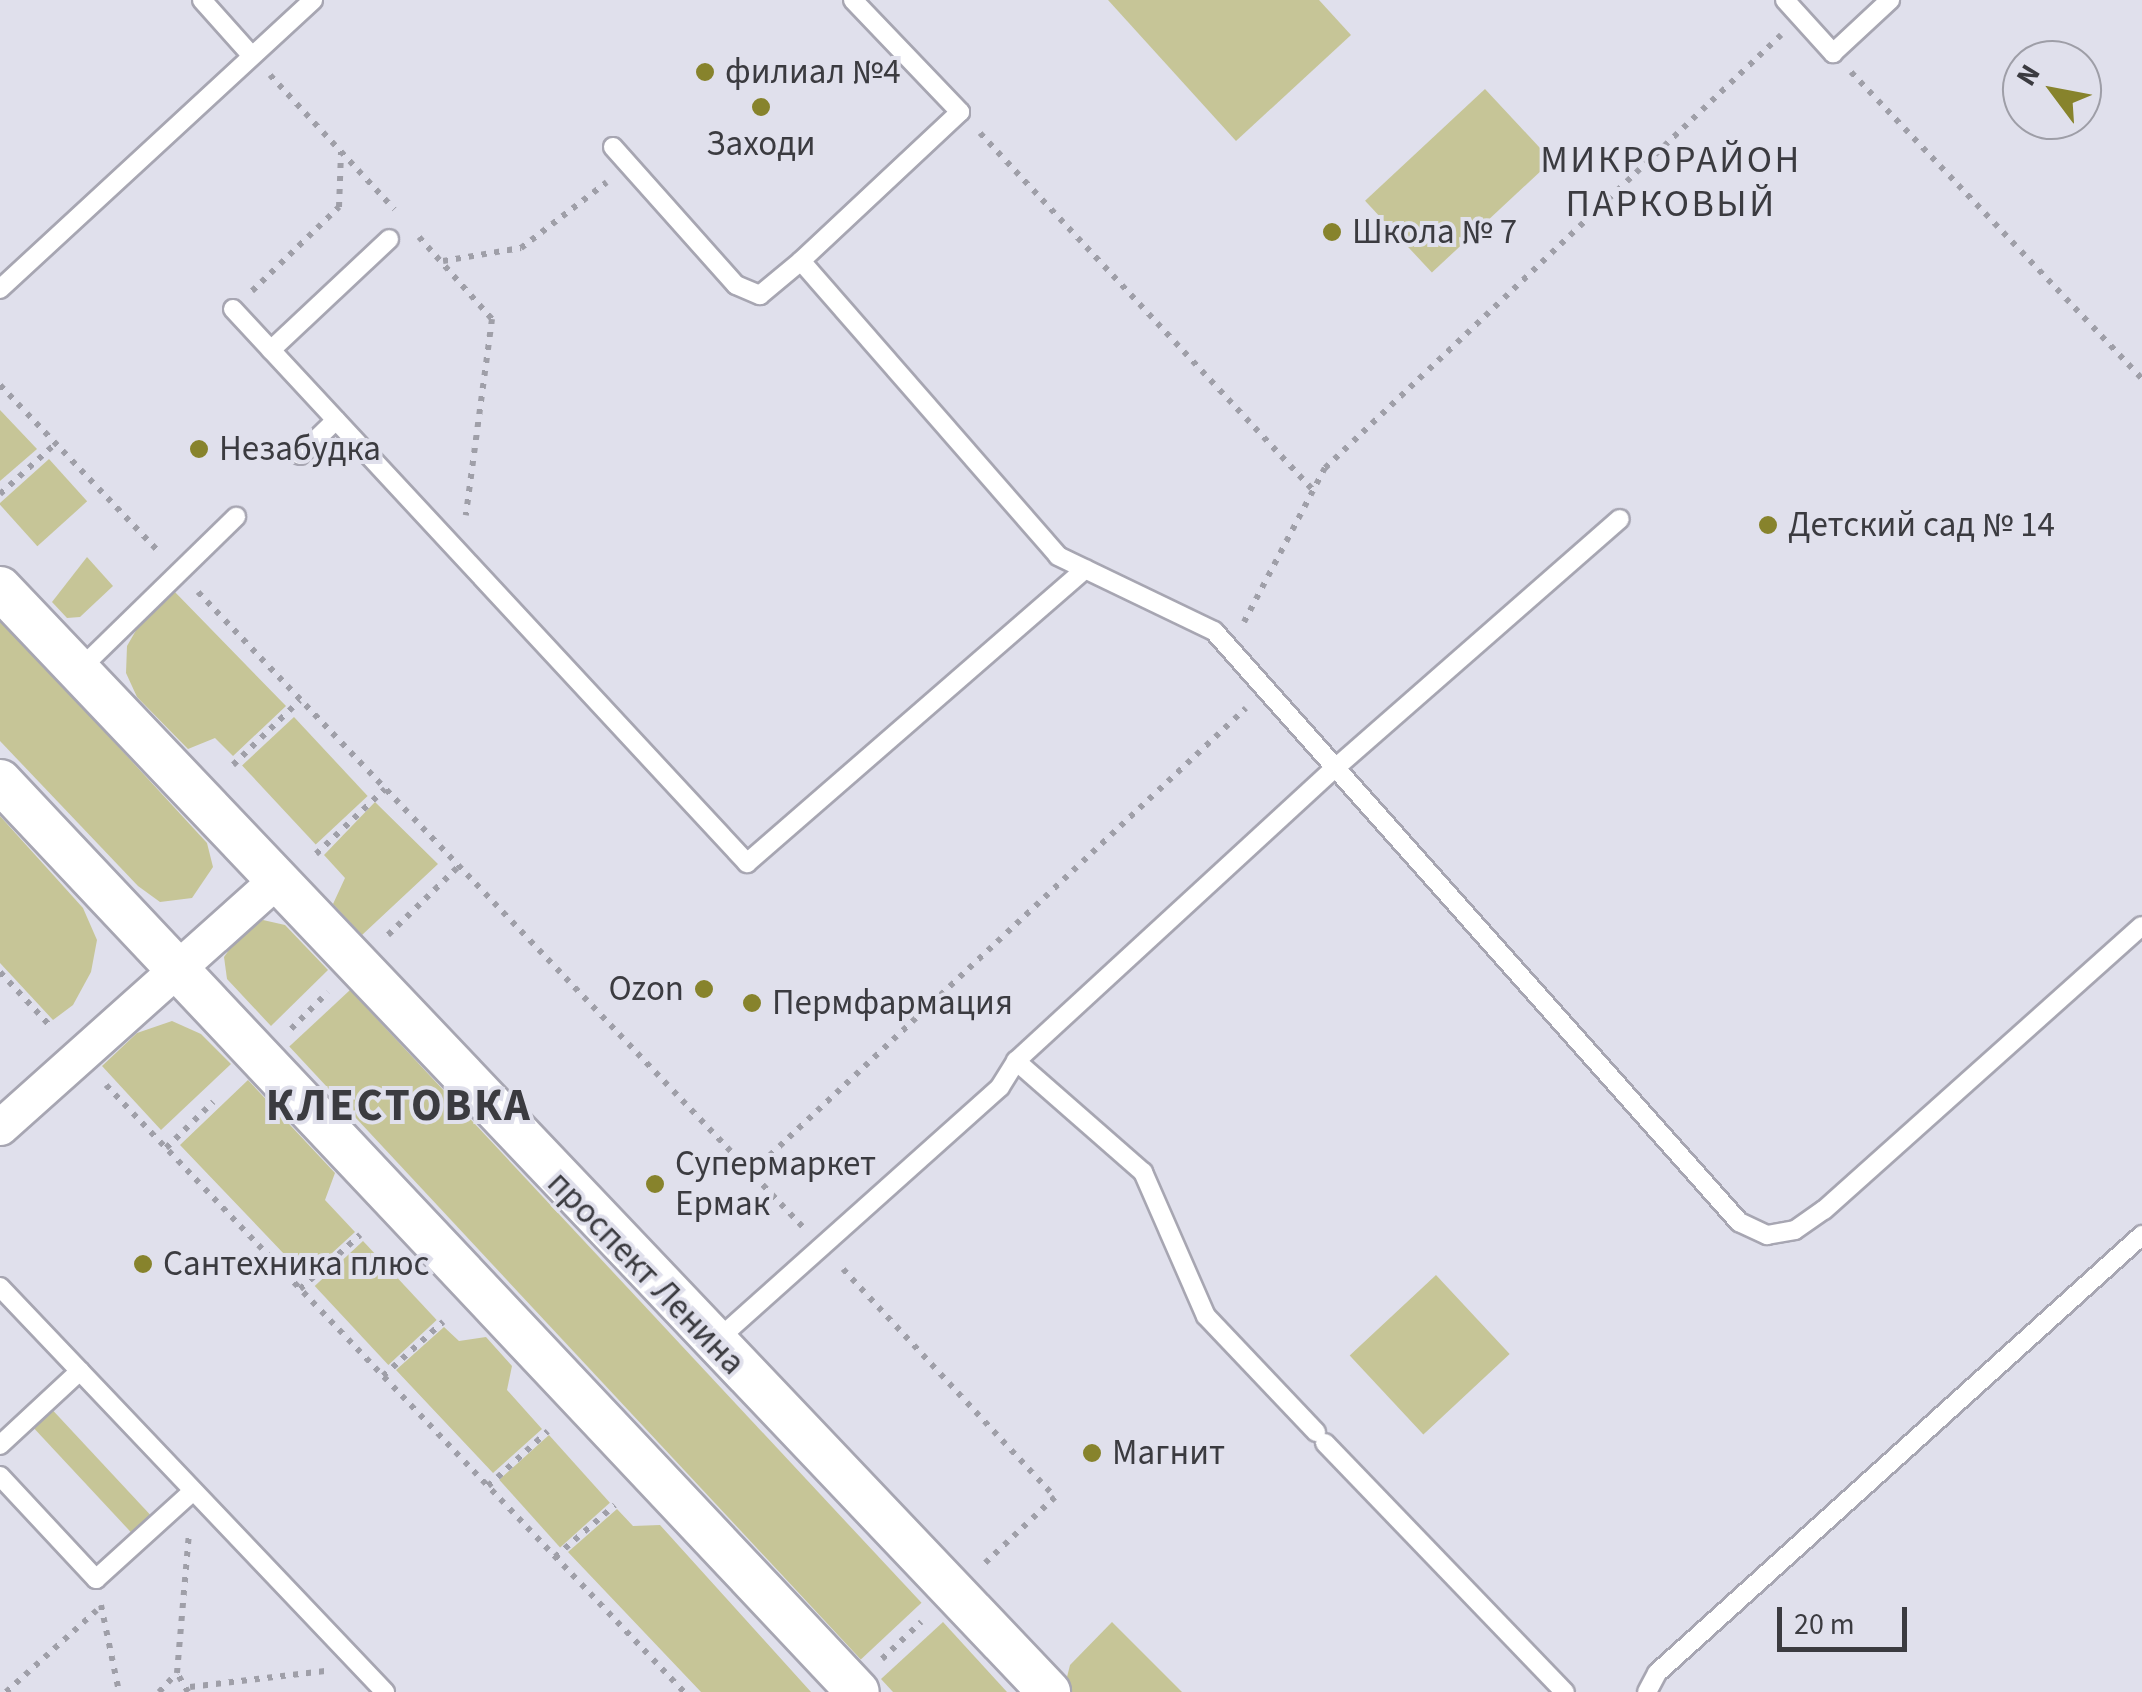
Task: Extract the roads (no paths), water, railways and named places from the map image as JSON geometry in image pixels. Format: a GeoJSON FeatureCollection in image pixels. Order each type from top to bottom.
{"type":"FeatureCollection","features":[{"type":"Feature","properties":{"kind":"street","name":"проспект Ленина"},"geometry":{"type":"LineString","coordinates":[[0,588],[273,882],[1049,1692]]}},
{"type":"Feature","properties":{"kind":"street"},"geometry":{"type":"LineString","coordinates":[[0,781],[178,969],[869,1677]]}},
{"type":"Feature","properties":{"kind":"street"},"geometry":{"type":"LineString","coordinates":[[0,1128],[273,882]]}},
{"type":"Feature","properties":{"kind":"lane"},"geometry":{"type":"LineString","coordinates":[[202,0],[252,56]]}},
{"type":"Feature","properties":{"kind":"lane"},"geometry":{"type":"LineString","coordinates":[[0,289],[314,0]]}},
{"type":"Feature","properties":{"kind":"lane"},"geometry":{"type":"LineString","coordinates":[[613,147],[736,285],[760,295],[801,262],[960,112],[854,0]]}},
{"type":"Feature","properties":{"kind":"lane"},"geometry":{"type":"LineString","coordinates":[[1785,0],[1833,53],[1890,0]]}},
{"type":"Feature","properties":{"kind":"lane"},"geometry":{"type":"LineString","coordinates":[[272,350],[388,239]]}},
{"type":"Feature","properties":{"kind":"lane"},"geometry":{"type":"LineString","coordinates":[[801,262],[1058,556],[1214,631],[1333,770],[1739,1222],[1767,1235],[1795,1230],[1824,1210],[2142,926]]}},
{"type":"Feature","properties":{"kind":"lane"},"geometry":{"type":"LineString","coordinates":[[233,309],[747,863],[1085,569]]}},
{"type":"Feature","properties":{"kind":"lane"},"geometry":{"type":"LineString","coordinates":[[300,455],[336,420]]}},
{"type":"Feature","properties":{"kind":"lane"},"geometry":{"type":"LineString","coordinates":[[78,671],[236,516]]}},
{"type":"Feature","properties":{"kind":"lane"},"geometry":{"type":"LineString","coordinates":[[714,1343],[1000,1087],[1016,1061],[1333,770],[1620,520]]}},
{"type":"Feature","properties":{"kind":"lane"},"geometry":{"type":"LineString","coordinates":[[1016,1061],[1144,1172],[1206,1316],[1565,1692]]}},
{"type":"Feature","properties":{"kind":"lane"},"geometry":{"type":"LineString","coordinates":[[1648,1692],[1657,1673],[2142,1235]]}},
{"type":"Feature","properties":{"kind":"lane"},"geometry":{"type":"LineString","coordinates":[[0,1287],[385,1692]]}},
{"type":"Feature","properties":{"kind":"lane"},"geometry":{"type":"LineString","coordinates":[[0,1445],[80,1372]]}},
{"type":"Feature","properties":{"kind":"lane"},"geometry":{"type":"LineString","coordinates":[[0,1476],[96,1579],[193,1490]]}},
{"type":"Feature","properties":{"kind":"place","name":"филиал №4"},"geometry":{"type":"Point","coordinates":[705,72]}},
{"type":"Feature","properties":{"kind":"place","name":"Заходи"},"geometry":{"type":"Point","coordinates":[761,107]}},
{"type":"Feature","properties":{"kind":"place","name":"Школа № 7"},"geometry":{"type":"Point","coordinates":[1332,232]}},
{"type":"Feature","properties":{"kind":"place","name":"Незабудка"},"geometry":{"type":"Point","coordinates":[199,449]}},
{"type":"Feature","properties":{"kind":"place","name":"Детский сад № 14"},"geometry":{"type":"Point","coordinates":[1768,525]}},
{"type":"Feature","properties":{"kind":"place","name":"Ozon"},"geometry":{"type":"Point","coordinates":[704,989]}},
{"type":"Feature","properties":{"kind":"place","name":"Пермфармация"},"geometry":{"type":"Point","coordinates":[752,1003]}},
{"type":"Feature","properties":{"kind":"place","name":"Супермаркет Ермак"},"geometry":{"type":"Point","coordinates":[655,1184]}},
{"type":"Feature","properties":{"kind":"place","name":"Сантехника плюс"},"geometry":{"type":"Point","coordinates":[143,1264]}},
{"type":"Feature","properties":{"kind":"place","name":"Магнит"},"geometry":{"type":"Point","coordinates":[1092,1453]}},
{"type":"Feature","properties":{"kind":"district","name":"МИКРОРАЙОН ПАРКОВЫЙ"},"geometry":{"type":"Point","coordinates":[1671,183]}},
{"type":"Feature","properties":{"kind":"district","name":"КЛЕСТОВКА"},"geometry":{"type":"Point","coordinates":[399,1107]}}]}
